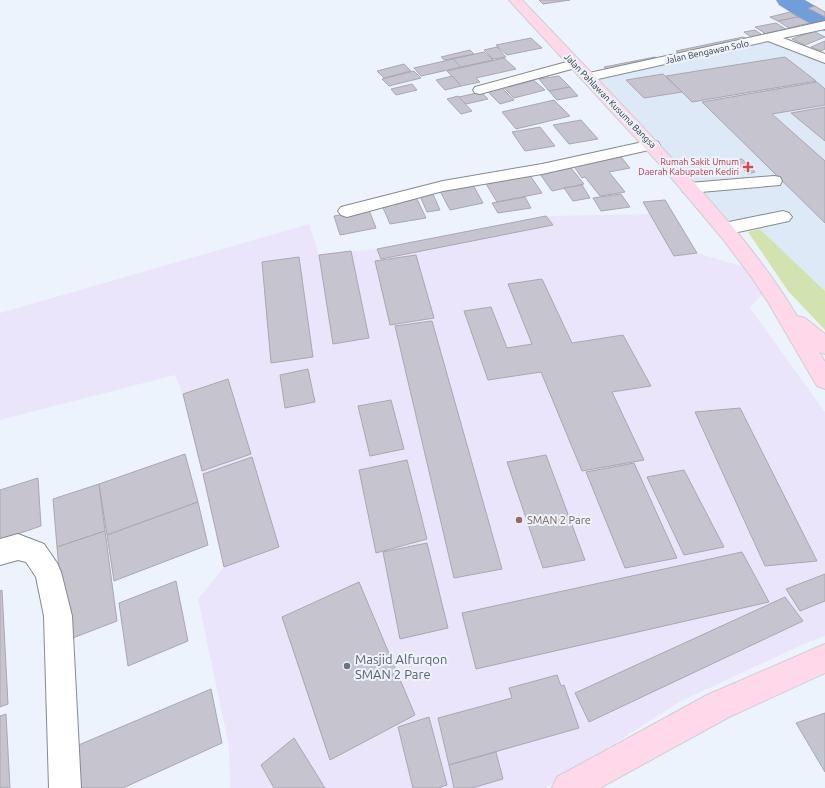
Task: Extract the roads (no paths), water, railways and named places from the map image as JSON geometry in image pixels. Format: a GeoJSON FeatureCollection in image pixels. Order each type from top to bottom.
{"type":"FeatureCollection","features":[{"type":"Feature","properties":{"kind":"main road","name":"Jalan Pahlawan Kusuma Bangsa"},"geometry":{"type":"LineString","coordinates":[[515,0],[652,145],[724,229],[758,271],[784,310],[825,380]]}},
{"type":"Feature","properties":{"kind":"main road"},"geometry":{"type":"LineString","coordinates":[[784,310],[825,346]]}},
{"type":"Feature","properties":{"kind":"main road"},"geometry":{"type":"LineString","coordinates":[[568,788],[718,706],[825,658]]}},
{"type":"Feature","properties":{"kind":"street","name":"Jalan Bengawan Solo"},"geometry":{"type":"LineString","coordinates":[[589,77],[820,26]]}},
{"type":"Feature","properties":{"kind":"street"},"geometry":{"type":"LineString","coordinates":[[771,38],[825,60]]}},
{"type":"Feature","properties":{"kind":"street"},"geometry":{"type":"LineString","coordinates":[[480,90],[574,64]]}},
{"type":"Feature","properties":{"kind":"street"},"geometry":{"type":"LineString","coordinates":[[347,211],[443,186],[542,169],[652,145]]}},
{"type":"Feature","properties":{"kind":"street"},"geometry":{"type":"LineString","coordinates":[[689,188],[774,181]]}},
{"type":"Feature","properties":{"kind":"street"},"geometry":{"type":"LineString","coordinates":[[724,229],[783,216]]}},
{"type":"Feature","properties":{"kind":"street"},"geometry":{"type":"LineString","coordinates":[[0,552],[18,546],[35,553],[48,572],[58,616],[65,788]]}},
{"type":"Feature","properties":{"kind":"waterway"},"geometry":{"type":"LineString","coordinates":[[788,0],[825,23]]}},
{"type":"Feature","properties":{"kind":"place","name":"Rumah Sakit Umum Daerah Kabupaten Kediri"},"geometry":{"type":"Point","coordinates":[748,167]}},
{"type":"Feature","properties":{"kind":"place","name":"SMAN 2 Pare"},"geometry":{"type":"Point","coordinates":[519,520]}},
{"type":"Feature","properties":{"kind":"place","name":"Masjid Alfurqon SMAN 2 Pare"},"geometry":{"type":"Point","coordinates":[347,666]}}]}
